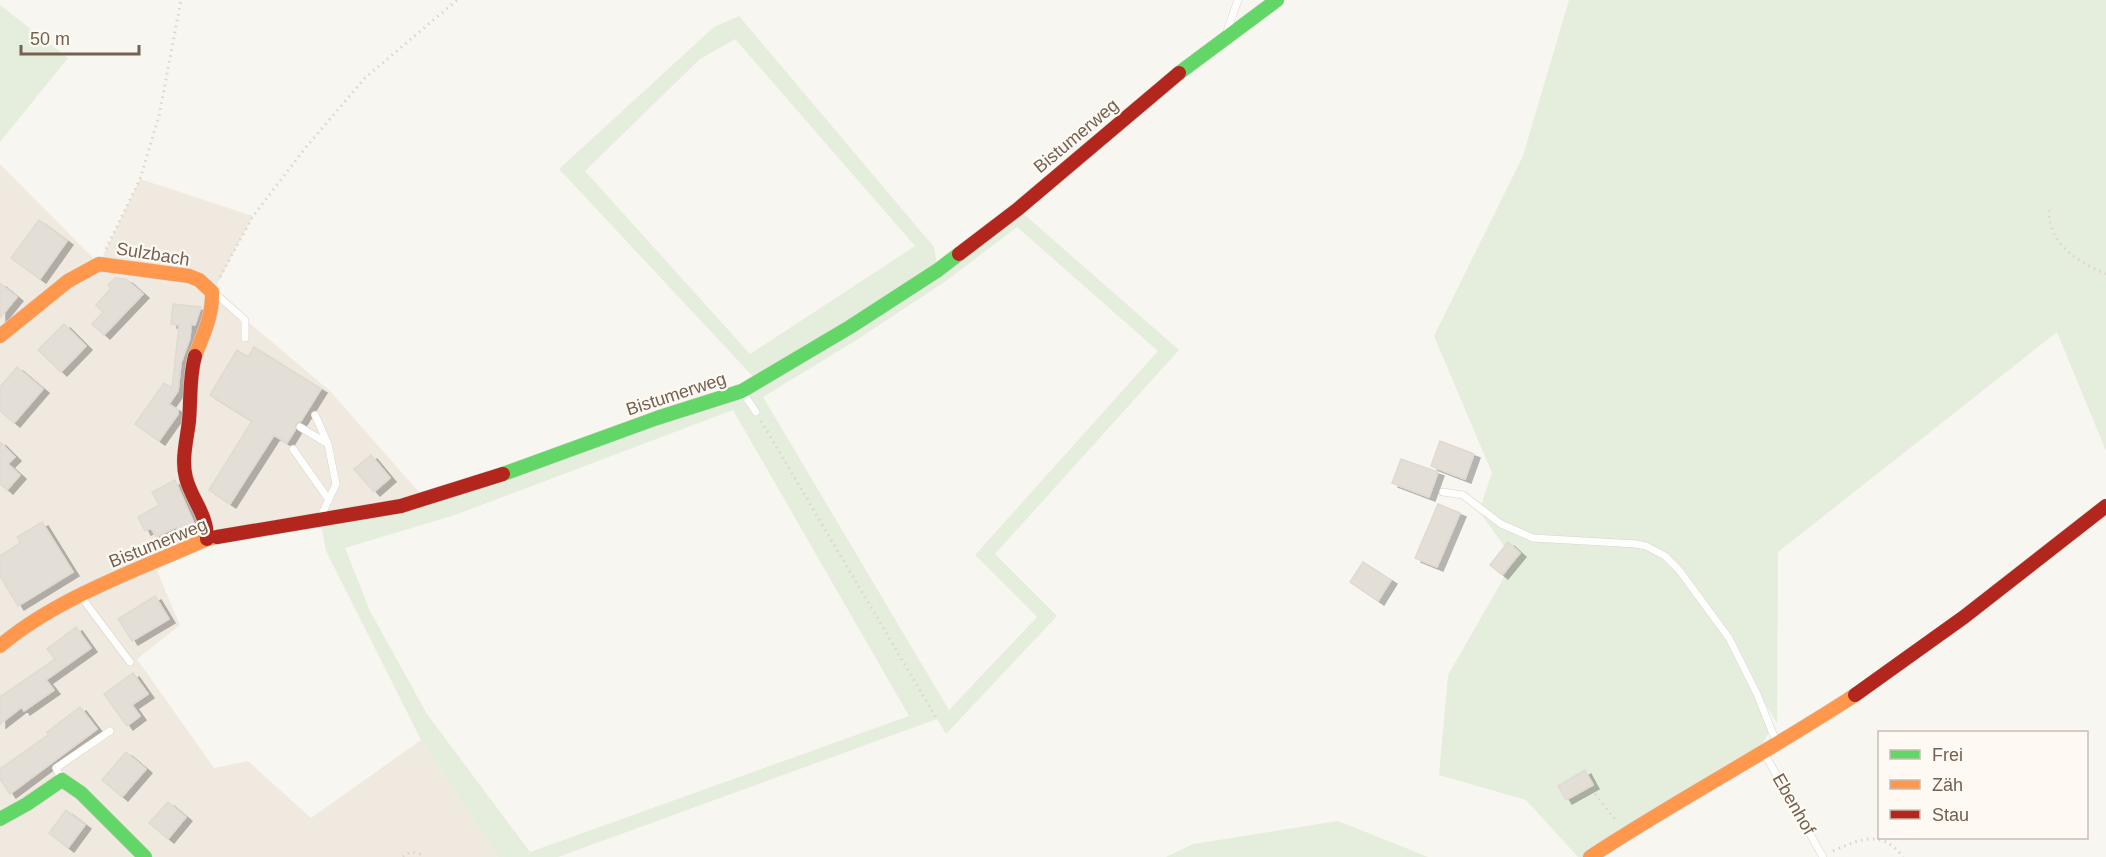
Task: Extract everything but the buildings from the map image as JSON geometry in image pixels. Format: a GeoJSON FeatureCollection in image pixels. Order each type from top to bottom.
{"type":"FeatureCollection","features":[{"type":"Feature","properties":{"kind":"street","name":"Bistumerweg"},"geometry":{"type":"LineString","coordinates":[[0,646],[22,627],[80,596],[207,539],[401,506],[742,391],[850,327],[938,270],[1018,209],[1187,66],[1277,0]]}},
{"type":"Feature","properties":{"kind":"street","name":"Sulzbach"},"geometry":{"type":"LineString","coordinates":[[0,336],[68,281],[99,264],[189,276],[199,280],[212,292]]}},
{"type":"Feature","properties":{"kind":"street"},"geometry":{"type":"LineString","coordinates":[[207,539],[207,520],[183,470],[189,415],[188,387],[192,364],[211,315],[214,303],[212,292]]}},
{"type":"Feature","properties":{"kind":"street"},"geometry":{"type":"LineString","coordinates":[[1590,857],[1626,833],[1817,720],[1929,642],[2106,506]]}},
{"type":"Feature","properties":{"kind":"street"},"geometry":{"type":"LineString","coordinates":[[0,819],[62,780],[81,793],[145,857]]}},
{"type":"Feature","properties":{"kind":"lane"},"geometry":{"type":"LineString","coordinates":[[1224,39],[1238,0]]}},
{"type":"Feature","properties":{"kind":"lane"},"geometry":{"type":"LineString","coordinates":[[212,292],[244,320],[245,338]]}},
{"type":"Feature","properties":{"kind":"lane"},"geometry":{"type":"LineString","coordinates":[[742,391],[756,412]]}},
{"type":"Feature","properties":{"kind":"lane"},"geometry":{"type":"LineString","coordinates":[[315,415],[327,444],[336,484],[320,519]]}},
{"type":"Feature","properties":{"kind":"lane"},"geometry":{"type":"LineString","coordinates":[[300,427],[327,444]]}},
{"type":"Feature","properties":{"kind":"lane"},"geometry":{"type":"LineString","coordinates":[[292,449],[329,500]]}},
{"type":"Feature","properties":{"kind":"lane"},"geometry":{"type":"LineString","coordinates":[[1443,492],[1463,495],[1501,524],[1533,538],[1636,544],[1646,546],[1665,556],[1679,570],[1729,638],[1757,694],[1777,744]]}},
{"type":"Feature","properties":{"kind":"lane"},"geometry":{"type":"LineString","coordinates":[[80,596],[130,662]]}},
{"type":"Feature","properties":{"kind":"lane"},"geometry":{"type":"LineString","coordinates":[[62,780],[57,768],[110,731]]}},
{"type":"Feature","properties":{"kind":"lane","name":"Ebenhof"},"geometry":{"type":"LineString","coordinates":[[1763,751],[1824,856]]}},
{"type":"Feature","properties":{"kind":"path"},"geometry":{"type":"LineString","coordinates":[[99,264],[140,179],[159,116],[181,0]]}},
{"type":"Feature","properties":{"kind":"path"},"geometry":{"type":"LineString","coordinates":[[212,292],[253,216],[307,146],[365,78],[457,0]]}},
{"type":"Feature","properties":{"kind":"path"},"geometry":{"type":"LineString","coordinates":[[2049,210],[2049,222],[2063,249],[2087,266],[2106,273]]}},
{"type":"Feature","properties":{"kind":"path"},"geometry":{"type":"LineString","coordinates":[[756,412],[937,719]]}},
{"type":"Feature","properties":{"kind":"path"},"geometry":{"type":"LineString","coordinates":[[1595,794],[1626,833]]}},
{"type":"Feature","properties":{"kind":"path"},"geometry":{"type":"LineString","coordinates":[[1824,856],[1863,839],[1877,839],[1888,842],[1903,857]]}},
{"type":"Feature","properties":{"kind":"path"},"geometry":{"type":"LineString","coordinates":[[403,857],[410,852],[424,857]]}},
{"type":"Feature","properties":{"kind":"shaded area"},"geometry":{"type":"Polygon","coordinates":[[[0,164],[99,264],[140,179],[253,216],[213,292],[330,391],[425,499],[207,539],[157,571],[180,625],[137,659],[214,768],[248,761],[311,818],[421,740],[498,857],[0,857],[0,164]]]}},
{"type":"Feature","properties":{"kind":"green space"},"geometry":{"type":"Polygon","coordinates":[[[1569,0],[2106,0],[2106,451],[2057,332],[1778,552],[1777,723],[1753,685],[1753,694],[1769,732],[1760,749],[1583,857],[1578,857],[1526,800],[1439,775],[1448,675],[1514,560],[1479,511],[1492,473],[1434,336],[1523,156],[1569,0]]]}},
{"type":"Feature","properties":{"kind":"green space"},"geometry":{"type":"Polygon","coordinates":[[[0,5],[68,58],[0,142],[0,5]]]}},
{"type":"Feature","properties":{"kind":"green space"},"geometry":{"type":"Polygon","coordinates":[[[739,16],[934,247],[938,269],[1018,209],[1179,350],[995,554],[1057,616],[946,734],[937,719],[558,857],[498,857],[421,740],[326,551],[320,519],[401,506],[758,382],[559,169],[714,27],[739,16]],[[735,39],[700,59],[585,171],[750,354],[915,246],[735,39]],[[1017,227],[946,281],[858,339],[763,397],[949,710],[1037,617],[975,555],[1158,351],[1017,227]],[[733,410],[455,515],[345,548],[370,611],[427,714],[530,852],[909,716],[733,410]]]}},
{"type":"Feature","properties":{"kind":"green space"},"geometry":{"type":"Polygon","coordinates":[[[1338,821],[1428,857],[1166,857],[1193,844],[1338,821]]]}},
{"type":"Feature","properties":{"kind":"traffic: fast"},"geometry":{"type":"LineString","coordinates":[[1179,73],[1277,0]]}},
{"type":"Feature","properties":{"kind":"traffic: fast"},"geometry":{"type":"LineString","coordinates":[[503,474],[657,418],[742,391],[850,327],[959,254]]}},
{"type":"Feature","properties":{"kind":"traffic: fast"},"geometry":{"type":"LineString","coordinates":[[0,819],[62,780],[81,793],[145,857]]}},
{"type":"Feature","properties":{"kind":"traffic: slow"},"geometry":{"type":"LineString","coordinates":[[0,336],[68,281],[99,264],[189,276],[199,280],[212,292],[209,317],[195,356]]}},
{"type":"Feature","properties":{"kind":"traffic: slow"},"geometry":{"type":"LineString","coordinates":[[0,646],[22,629],[72,599],[127,573],[207,539],[217,537]]}},
{"type":"Feature","properties":{"kind":"traffic: slow"},"geometry":{"type":"LineString","coordinates":[[1590,857],[1855,695]]}},
{"type":"Feature","properties":{"kind":"traffic: jam"},"geometry":{"type":"LineString","coordinates":[[959,254],[1018,209],[1179,73]]}},
{"type":"Feature","properties":{"kind":"traffic: jam"},"geometry":{"type":"LineString","coordinates":[[195,356],[184,464],[186,478],[205,522],[207,539]]}},
{"type":"Feature","properties":{"kind":"traffic: jam"},"geometry":{"type":"LineString","coordinates":[[217,537],[401,506],[503,474]]}},
{"type":"Feature","properties":{"kind":"traffic: jam"},"geometry":{"type":"LineString","coordinates":[[1855,695],[1964,617],[2106,506]]}}]}
